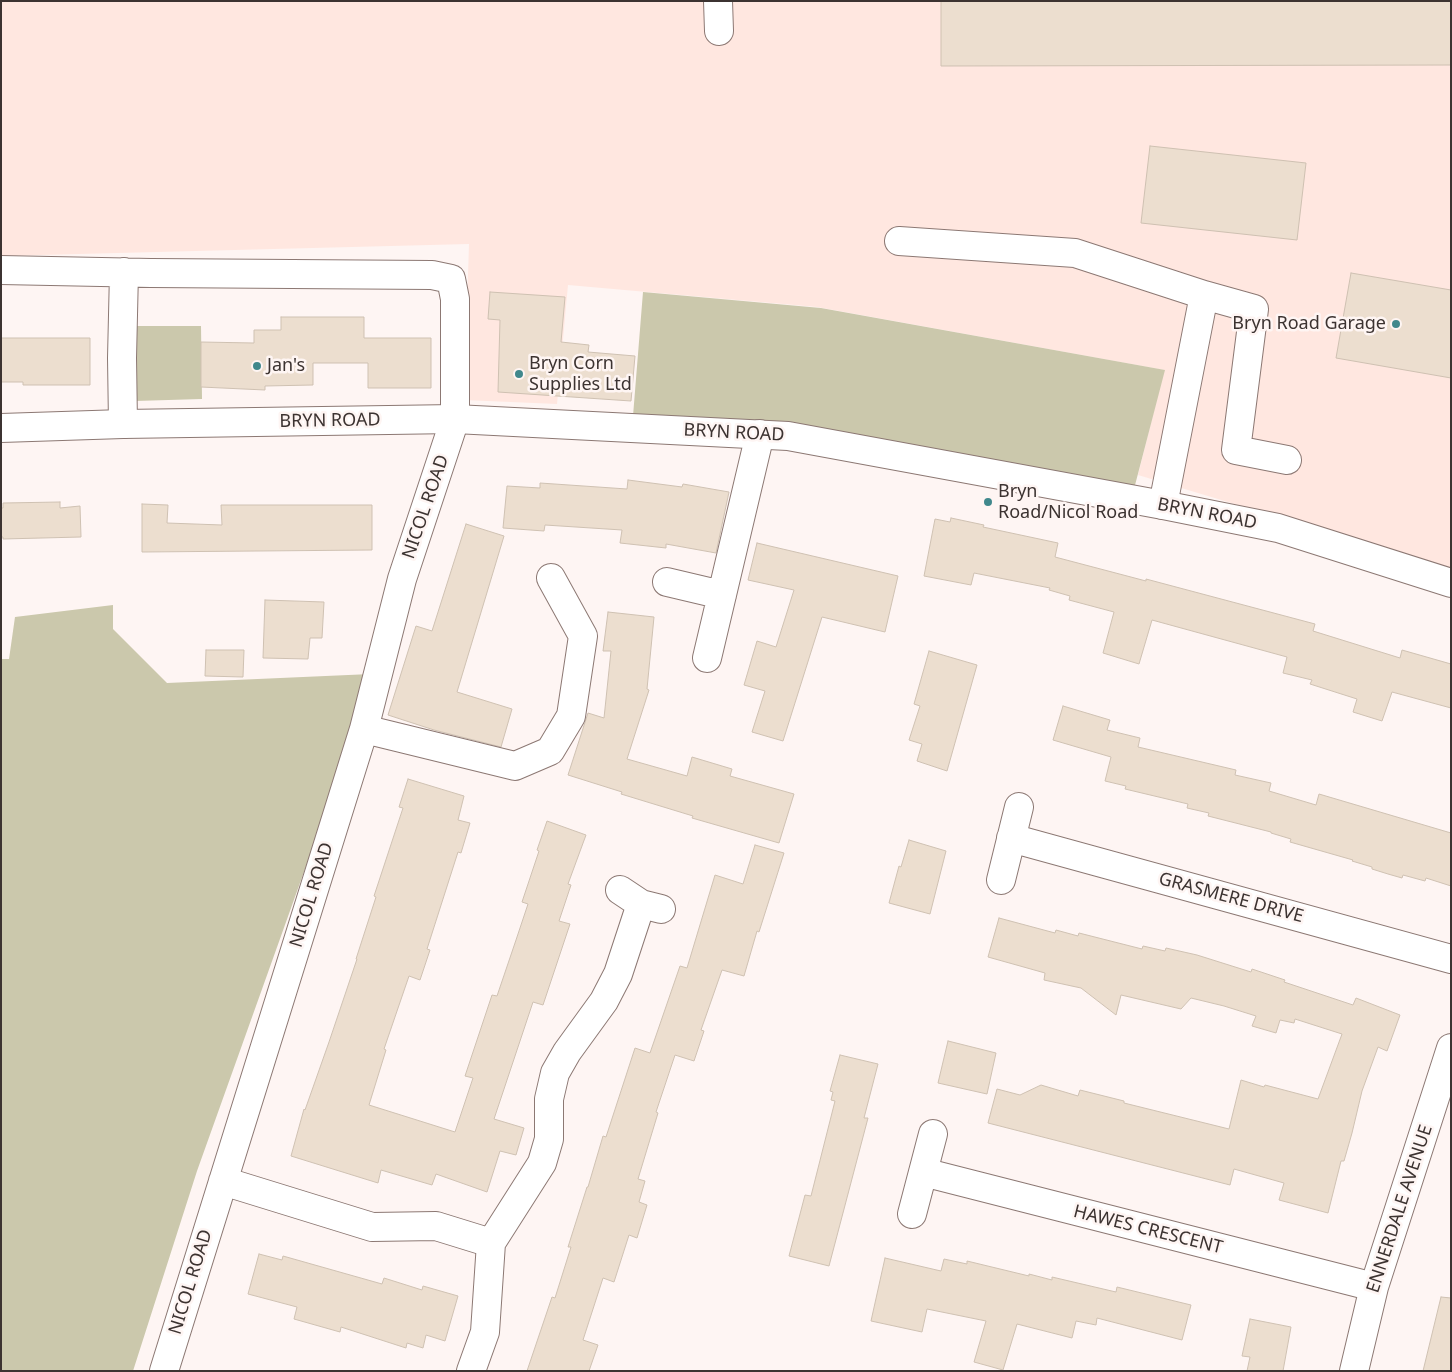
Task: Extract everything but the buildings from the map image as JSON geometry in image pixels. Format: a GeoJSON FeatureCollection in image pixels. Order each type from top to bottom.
{"type":"FeatureCollection","features":[{"type":"Feature","properties":{"kind":"street"},"geometry":{"type":"LineString","coordinates":[[718,1],[719,31]]}},
{"type":"Feature","properties":{"kind":"street"},"geometry":{"type":"LineString","coordinates":[[900,241],[1075,253],[1204,295],[1254,309],[1236,450],[1287,460]]}},
{"type":"Feature","properties":{"kind":"street"},"geometry":{"type":"LineString","coordinates":[[1,270],[124,272],[123,424]]}},
{"type":"Feature","properties":{"kind":"street","name":"NICOL ROAD"},"geometry":{"type":"LineString","coordinates":[[124,272],[432,275],[451,279],[455,299],[455,419],[402,579],[364,729],[164,1371]]}},
{"type":"Feature","properties":{"kind":"street"},"geometry":{"type":"LineString","coordinates":[[1163,505],[1204,295]]}},
{"type":"Feature","properties":{"kind":"street","name":"BRYN ROAD"},"geometry":{"type":"LineString","coordinates":[[1,428],[123,424],[455,419],[788,436],[1278,528],[1451,583]]}},
{"type":"Feature","properties":{"kind":"street"},"geometry":{"type":"LineString","coordinates":[[707,658],[760,434]]}},
{"type":"Feature","properties":{"kind":"street"},"geometry":{"type":"LineString","coordinates":[[364,729],[515,766],[550,751],[571,716],[583,636],[551,578]]}},
{"type":"Feature","properties":{"kind":"street"},"geometry":{"type":"LineString","coordinates":[[667,582],[722,595]]}},
{"type":"Feature","properties":{"kind":"street"},"geometry":{"type":"LineString","coordinates":[[1000,880],[1020,807]]}},
{"type":"Feature","properties":{"kind":"street","name":"GRASMERE DRIVE"},"geometry":{"type":"LineString","coordinates":[[1012,838],[1451,959]]}},
{"type":"Feature","properties":{"kind":"street"},"geometry":{"type":"LineString","coordinates":[[471,1371],[485,1332],[491,1243],[542,1163],[548,1139],[549,1100],[555,1073],[567,1052],[604,1001],[618,974],[641,901]]}},
{"type":"Feature","properties":{"kind":"street","name":"ENNERDALE AVENUE"},"geometry":{"type":"LineString","coordinates":[[1354,1371],[1374,1287],[1451,1048]]}},
{"type":"Feature","properties":{"kind":"street"},"geometry":{"type":"LineString","coordinates":[[912,1214],[933,1134]]}},
{"type":"Feature","properties":{"kind":"street","name":"HAWES CRESCENT"},"geometry":{"type":"LineString","coordinates":[[923,1172],[1374,1287]]}},
{"type":"Feature","properties":{"kind":"street"},"geometry":{"type":"LineString","coordinates":[[223,1181],[372,1227],[436,1226],[491,1243]]}},
{"type":"Feature","properties":{"kind":"shaded area"},"geometry":{"type":"Polygon","coordinates":[[[1,1],[1451,1],[1451,569],[1138,475],[1164,370],[817,307],[568,285],[557,404],[464,400],[469,244],[1,256],[1,1]]]}},
{"type":"Feature","properties":{"kind":"shaded area"},"geometry":{"type":"Polygon","coordinates":[[[643,292],[821,308],[1165,370],[1134,489],[633,416],[643,292]]]}},
{"type":"Feature","properties":{"kind":"shaded area"},"geometry":{"type":"Polygon","coordinates":[[[133,326],[201,326],[202,399],[135,401],[133,326]]]}},
{"type":"Feature","properties":{"kind":"shaded area"},"geometry":{"type":"Polygon","coordinates":[[[113,605],[113,629],[167,683],[371,674],[355,729],[197,1171],[133,1371],[1,1371],[1,659],[9,659],[15,617],[113,605]]]}},
{"type":"Feature","properties":{"kind":"place","name":"Bryn Road Garage"},"geometry":{"type":"Point","coordinates":[1396,324]}},
{"type":"Feature","properties":{"kind":"place","name":"Jan's"},"geometry":{"type":"Point","coordinates":[257,366]}},
{"type":"Feature","properties":{"kind":"place","name":"Bryn Corn Supplies Ltd"},"geometry":{"type":"Point","coordinates":[519,374]}},
{"type":"Feature","properties":{"kind":"place","name":"Bryn Road/Nicol Road"},"geometry":{"type":"Point","coordinates":[988,502]}}]}
